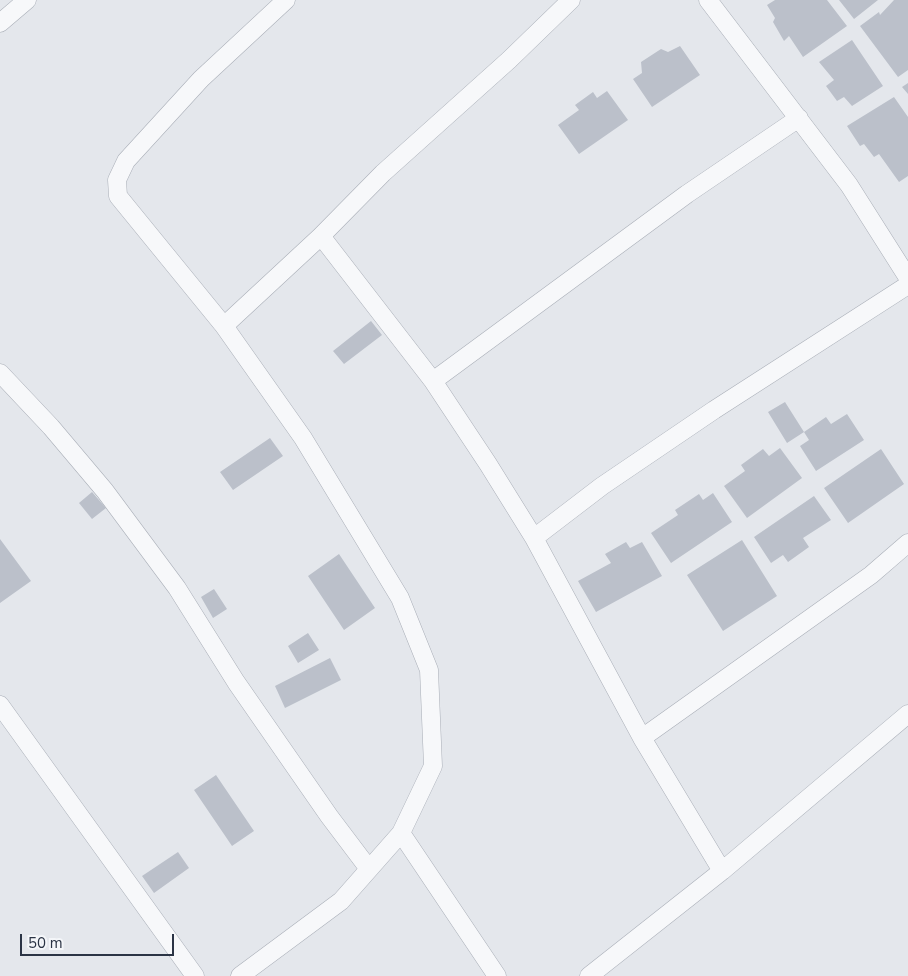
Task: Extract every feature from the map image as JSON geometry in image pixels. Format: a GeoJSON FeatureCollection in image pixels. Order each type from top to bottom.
{"type":"FeatureCollection","features":[{"type":"Feature","properties":{"kind":"street"},"geometry":{"type":"LineString","coordinates":[[0,23],[27,0]]}},
{"type":"Feature","properties":{"kind":"street"},"geometry":{"type":"LineString","coordinates":[[240,976],[341,901],[401,833],[433,766],[429,670],[400,598],[303,438],[224,326],[118,196],[117,180],[126,161],[201,78],[286,0]]}},
{"type":"Feature","properties":{"kind":"street"},"geometry":{"type":"LineString","coordinates":[[224,326],[321,236],[383,173],[509,60],[571,0]]}},
{"type":"Feature","properties":{"kind":"street"},"geometry":{"type":"LineString","coordinates":[[708,0],[849,185],[908,278]]}},
{"type":"Feature","properties":{"kind":"street"},"geometry":{"type":"LineString","coordinates":[[433,381],[687,194],[799,118]]}},
{"type":"Feature","properties":{"kind":"street"},"geometry":{"type":"LineString","coordinates":[[321,236],[433,381],[534,538],[642,738],[722,871]]}},
{"type":"Feature","properties":{"kind":"street"},"geometry":{"type":"LineString","coordinates":[[534,538],[602,486],[714,410],[908,284]]}},
{"type":"Feature","properties":{"kind":"street"},"geometry":{"type":"LineString","coordinates":[[0,374],[50,427],[105,490],[176,588],[236,682],[329,816],[369,869]]}},
{"type":"Feature","properties":{"kind":"street"},"geometry":{"type":"LineString","coordinates":[[642,738],[871,575],[908,543]]}},
{"type":"Feature","properties":{"kind":"street"},"geometry":{"type":"LineString","coordinates":[[0,705],[195,976]]}},
{"type":"Feature","properties":{"kind":"street"},"geometry":{"type":"LineString","coordinates":[[589,976],[722,871],[908,714]]}},
{"type":"Feature","properties":{"kind":"street"},"geometry":{"type":"LineString","coordinates":[[401,833],[497,976]]}},
{"type":"Feature","properties":{"kind":"building"},"geometry":{"type":"Polygon","coordinates":[[[775,0],[827,0],[847,26],[803,57],[789,36],[784,41],[773,22],[775,18],[767,5],[775,0]]]}},
{"type":"Feature","properties":{"kind":"building"},"geometry":{"type":"Polygon","coordinates":[[[839,0],[878,0],[854,19],[839,0]]]}},
{"type":"Feature","properties":{"kind":"building"},"geometry":{"type":"Polygon","coordinates":[[[894,0],[908,0],[908,70],[898,77],[860,26],[879,12],[880,15],[894,0]]]}},
{"type":"Feature","properties":{"kind":"building"},"geometry":{"type":"Polygon","coordinates":[[[852,40],[883,86],[852,106],[844,97],[837,101],[826,86],[834,80],[819,62],[852,40]]]}},
{"type":"Feature","properties":{"kind":"building"},"geometry":{"type":"Polygon","coordinates":[[[680,46],[700,75],[652,107],[633,79],[642,73],[641,62],[661,49],[668,52],[680,46]]]}},
{"type":"Feature","properties":{"kind":"building"},"geometry":{"type":"Polygon","coordinates":[[[908,83],[908,94],[902,87],[908,83]]]}},
{"type":"Feature","properties":{"kind":"building"},"geometry":{"type":"Polygon","coordinates":[[[607,91],[628,120],[579,154],[558,125],[579,110],[575,105],[593,92],[597,98],[607,91]]]}},
{"type":"Feature","properties":{"kind":"building"},"geometry":{"type":"Polygon","coordinates":[[[894,97],[908,117],[908,176],[899,182],[879,154],[874,157],[864,144],[860,146],[847,126],[894,97]]]}},
{"type":"Feature","properties":{"kind":"building"},"geometry":{"type":"Polygon","coordinates":[[[371,321],[382,335],[344,364],[333,351],[371,321]]]}},
{"type":"Feature","properties":{"kind":"building"},"geometry":{"type":"Polygon","coordinates":[[[785,402],[804,432],[787,443],[768,412],[785,402]]]}},
{"type":"Feature","properties":{"kind":"building"},"geometry":{"type":"Polygon","coordinates":[[[847,414],[864,440],[816,471],[800,446],[809,440],[804,432],[826,417],[831,424],[847,414]]]}},
{"type":"Feature","properties":{"kind":"building"},"geometry":{"type":"Polygon","coordinates":[[[270,438],[283,456],[233,490],[220,472],[270,438]]]}},
{"type":"Feature","properties":{"kind":"building"},"geometry":{"type":"Polygon","coordinates":[[[780,448],[802,478],[747,518],[724,486],[745,471],[741,465],[763,449],[769,456],[780,448]]]}},
{"type":"Feature","properties":{"kind":"building"},"geometry":{"type":"Polygon","coordinates":[[[881,449],[904,484],[848,523],[824,488],[881,449]]]}},
{"type":"Feature","properties":{"kind":"building"},"geometry":{"type":"Polygon","coordinates":[[[92,492],[106,508],[92,519],[79,503],[92,492]]]}},
{"type":"Feature","properties":{"kind":"building"},"geometry":{"type":"Polygon","coordinates":[[[713,493],[732,522],[671,563],[651,533],[678,515],[675,510],[699,494],[703,500],[713,493]]]}},
{"type":"Feature","properties":{"kind":"building"},"geometry":{"type":"Polygon","coordinates":[[[814,496],[831,520],[803,538],[809,547],[788,562],[783,555],[771,563],[754,537],[814,496]]]}},
{"type":"Feature","properties":{"kind":"building"},"geometry":{"type":"Polygon","coordinates":[[[0,539],[31,581],[0,603],[0,539]]]}},
{"type":"Feature","properties":{"kind":"building"},"geometry":{"type":"Polygon","coordinates":[[[742,540],[777,596],[723,631],[687,575],[742,540]]]}},
{"type":"Feature","properties":{"kind":"building"},"geometry":{"type":"Polygon","coordinates":[[[626,542],[630,548],[642,542],[662,576],[596,612],[578,581],[611,563],[605,554],[626,542]]]}},
{"type":"Feature","properties":{"kind":"building"},"geometry":{"type":"Polygon","coordinates":[[[339,554],[375,608],[344,630],[308,576],[339,554]]]}},
{"type":"Feature","properties":{"kind":"building"},"geometry":{"type":"Polygon","coordinates":[[[214,589],[227,609],[213,618],[201,597],[214,589]]]}},
{"type":"Feature","properties":{"kind":"building"},"geometry":{"type":"Polygon","coordinates":[[[308,633],[319,650],[298,663],[288,646],[308,633]]]}},
{"type":"Feature","properties":{"kind":"building"},"geometry":{"type":"Polygon","coordinates":[[[330,658],[341,680],[285,708],[275,686],[330,658]]]}},
{"type":"Feature","properties":{"kind":"building"},"geometry":{"type":"Polygon","coordinates":[[[216,775],[254,831],[232,846],[194,790],[216,775]]]}},
{"type":"Feature","properties":{"kind":"building"},"geometry":{"type":"Polygon","coordinates":[[[178,852],[189,868],[154,893],[142,876],[178,852]]]}}]}
